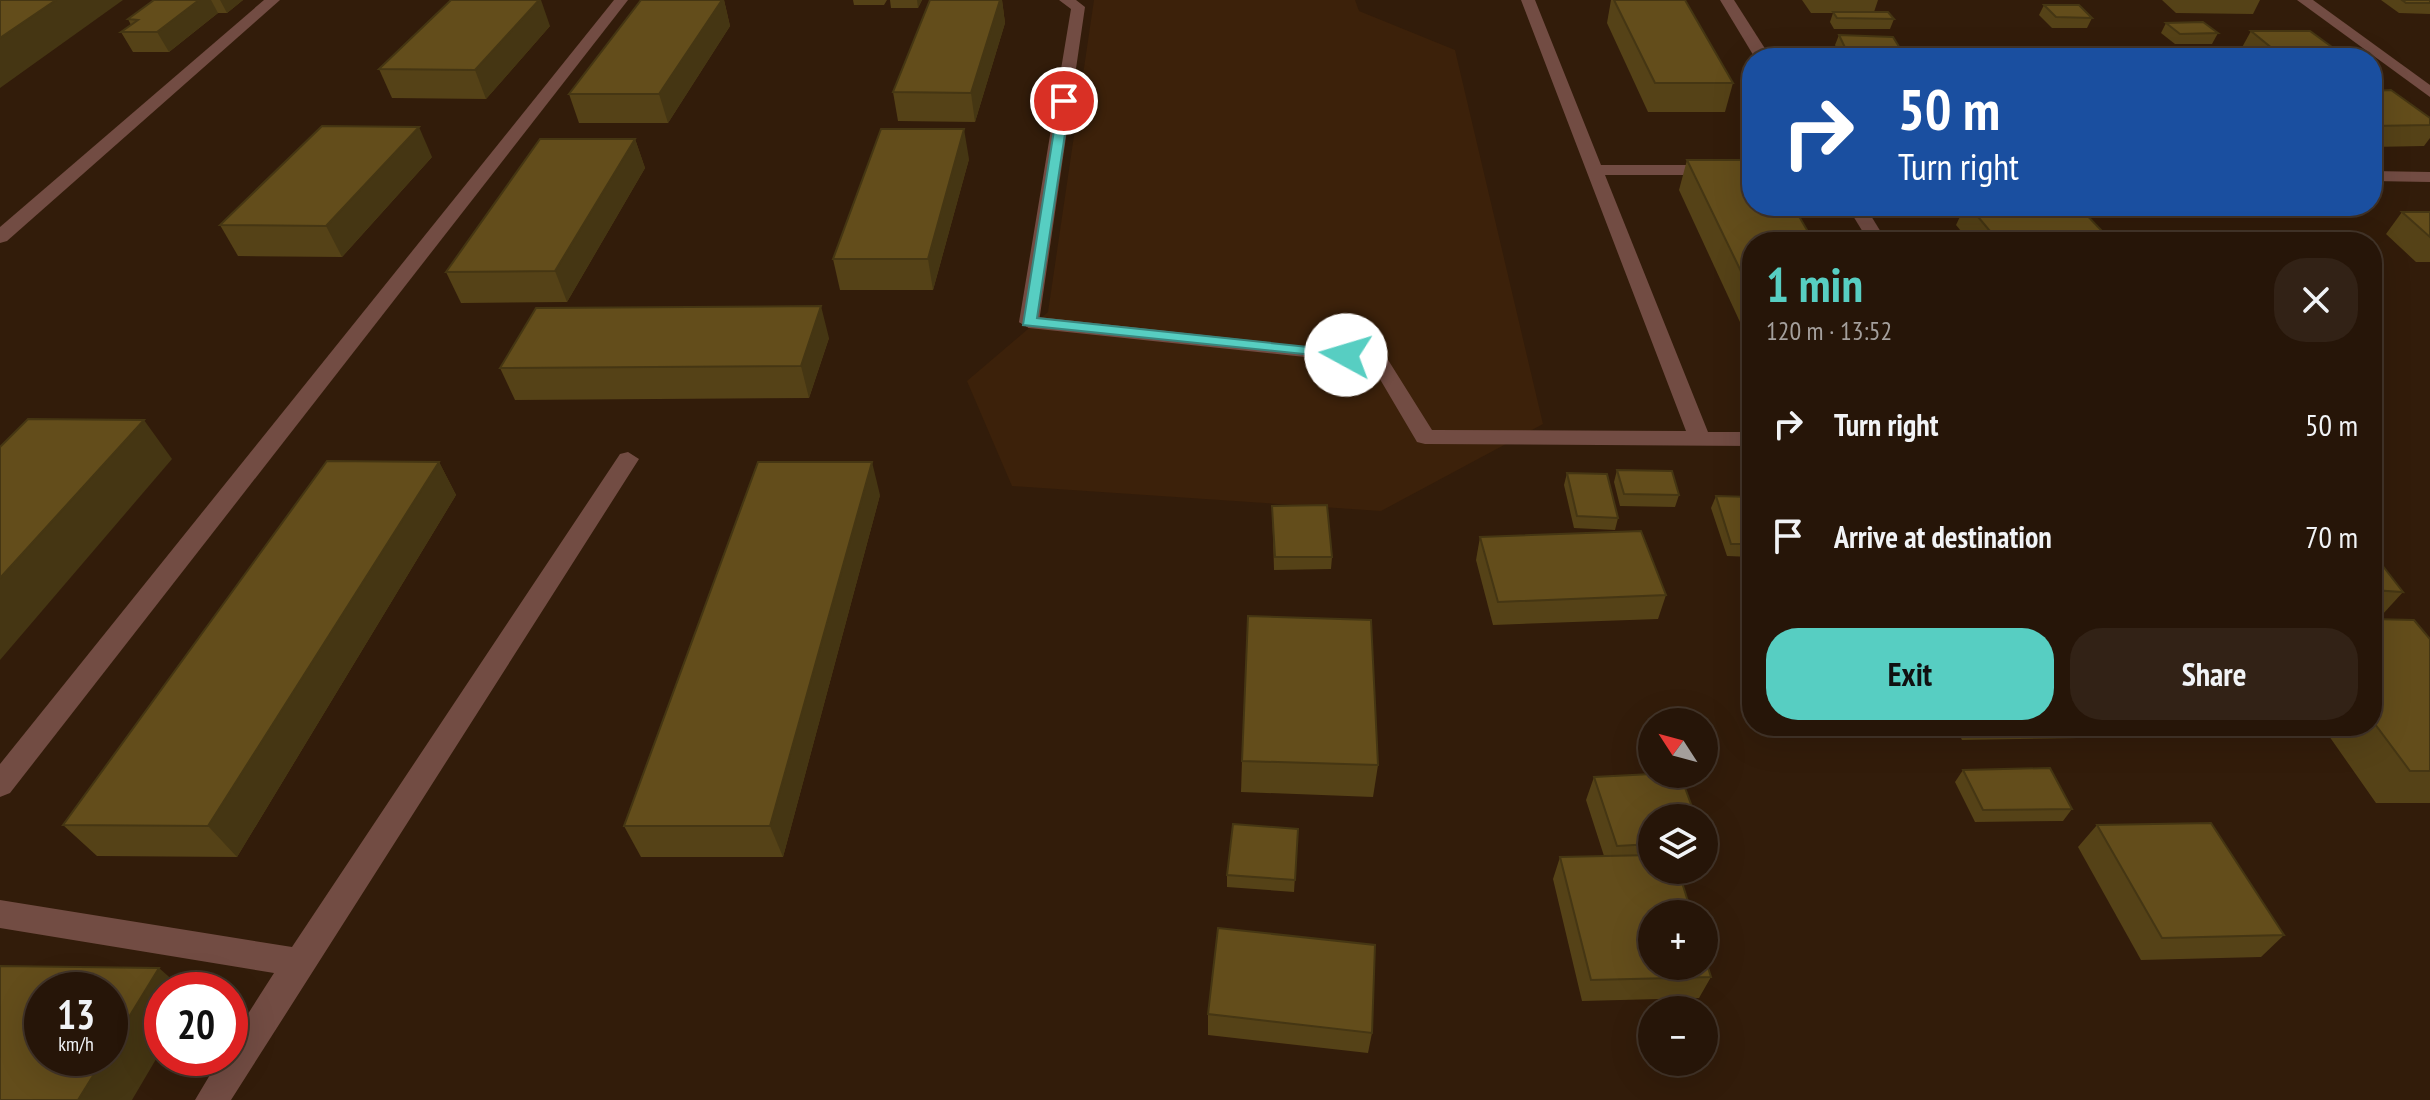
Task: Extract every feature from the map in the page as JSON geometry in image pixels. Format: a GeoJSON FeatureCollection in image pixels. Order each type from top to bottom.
{"type":"FeatureCollection","features":[{"type":"Feature","properties":{"kind":"street"},"geometry":{"type":"LineString","coordinates":[[0,237],[273,0]]}},
{"type":"Feature","properties":{"kind":"street"},"geometry":{"type":"LineString","coordinates":[[0,785],[621,0]]}},
{"type":"Feature","properties":{"kind":"street"},"geometry":{"type":"LineString","coordinates":[[1066,0],[1078,7],[1029,322],[1378,359],[1425,437],[1742,439]]}},
{"type":"Feature","properties":{"kind":"street"},"geometry":{"type":"LineString","coordinates":[[1528,0],[1700,438]]}},
{"type":"Feature","properties":{"kind":"street"},"geometry":{"type":"LineString","coordinates":[[1727,0],[1757,48]]}},
{"type":"Feature","properties":{"kind":"street"},"geometry":{"type":"LineString","coordinates":[[2304,0],[2370,48]]}},
{"type":"Feature","properties":{"kind":"street"},"geometry":{"type":"LineString","coordinates":[[2382,57],[2430,92]]}},
{"type":"Feature","properties":{"kind":"street"},"geometry":{"type":"LineString","coordinates":[[1595,170],[1742,170]]}},
{"type":"Feature","properties":{"kind":"street"},"geometry":{"type":"LineString","coordinates":[[2382,176],[2430,177]]}},
{"type":"Feature","properties":{"kind":"street"},"geometry":{"type":"LineString","coordinates":[[212,1100],[628,459]]}},
{"type":"Feature","properties":{"kind":"street"},"geometry":{"type":"LineString","coordinates":[[0,914],[299,963]]}},
{"type":"Feature","properties":{"kind":"shaded area"},"geometry":{"type":"Polygon","coordinates":[[[1094,0],[1355,0],[1359,11],[1455,50],[1543,424],[1381,511],[1012,486],[967,381],[1048,312],[1094,0]]]}},
{"type":"Feature","properties":{"kind":"building"},"geometry":{"type":"Polygon","coordinates":[[[0,0],[56,0],[0,38],[0,0]]]}},
{"type":"Feature","properties":{"kind":"building"},"geometry":{"type":"Polygon","coordinates":[[[154,0],[199,0],[157,32],[121,32],[138,20],[128,19],[154,0]]]}},
{"type":"Feature","properties":{"kind":"building"},"geometry":{"type":"Polygon","coordinates":[[[451,0],[539,0],[475,70],[379,69],[451,0]]]}},
{"type":"Feature","properties":{"kind":"building"},"geometry":{"type":"Polygon","coordinates":[[[641,0],[722,0],[659,94],[569,94],[641,0]]]}},
{"type":"Feature","properties":{"kind":"building"},"geometry":{"type":"Polygon","coordinates":[[[930,0],[1000,0],[971,93],[893,92],[930,0]]]}},
{"type":"Feature","properties":{"kind":"building"},"geometry":{"type":"Polygon","coordinates":[[[1614,0],[1685,0],[1733,83],[1655,83],[1614,0]]]}},
{"type":"Feature","properties":{"kind":"building"},"geometry":{"type":"Polygon","coordinates":[[[2402,0],[2430,0],[2430,3],[2406,3],[2402,0]]]}},
{"type":"Feature","properties":{"kind":"building"},"geometry":{"type":"Polygon","coordinates":[[[2044,5],[2079,5],[2092,18],[2056,17],[2044,5]]]}},
{"type":"Feature","properties":{"kind":"building"},"geometry":{"type":"Polygon","coordinates":[[[1833,12],[1888,12],[1894,19],[1837,18],[1833,12]]]}},
{"type":"Feature","properties":{"kind":"building"},"geometry":{"type":"Polygon","coordinates":[[[2203,22],[2218,33],[2180,34],[2166,23],[2203,22]]]}},
{"type":"Feature","properties":{"kind":"building"},"geometry":{"type":"Polygon","coordinates":[[[2251,31],[2310,31],[2333,48],[2272,48],[2251,31]]]}},
{"type":"Feature","properties":{"kind":"building"},"geometry":{"type":"Polygon","coordinates":[[[1839,35],[1893,37],[1900,48],[1845,48],[1839,35]]]}},
{"type":"Feature","properties":{"kind":"building"},"geometry":{"type":"Polygon","coordinates":[[[2382,90],[2391,90],[2430,118],[2430,125],[2382,126],[2382,90]]]}},
{"type":"Feature","properties":{"kind":"building"},"geometry":{"type":"Polygon","coordinates":[[[322,126],[419,127],[326,226],[220,225],[322,126]]]}},
{"type":"Feature","properties":{"kind":"building"},"geometry":{"type":"Polygon","coordinates":[[[881,129],[964,129],[928,259],[833,259],[881,129]]]}},
{"type":"Feature","properties":{"kind":"building"},"geometry":{"type":"Polygon","coordinates":[[[540,139],[635,139],[555,271],[446,272],[540,139]]]}},
{"type":"Feature","properties":{"kind":"building"},"geometry":{"type":"Polygon","coordinates":[[[1687,160],[1742,160],[1742,216],[1799,216],[1808,232],[1742,232],[1742,273],[1687,160]]]}},
{"type":"Feature","properties":{"kind":"building"},"geometry":{"type":"Polygon","coordinates":[[[2402,212],[2430,212],[2430,237],[2402,212]]]}},
{"type":"Feature","properties":{"kind":"building"},"geometry":{"type":"Polygon","coordinates":[[[1977,216],[2088,216],[2102,231],[2068,232],[1991,232],[1977,216]]]}},
{"type":"Feature","properties":{"kind":"building"},"geometry":{"type":"Polygon","coordinates":[[[821,306],[801,366],[500,368],[536,308],[821,306]]]}},
{"type":"Feature","properties":{"kind":"building"},"geometry":{"type":"Polygon","coordinates":[[[28,419],[144,420],[0,578],[0,447],[28,419]]]}},
{"type":"Feature","properties":{"kind":"building"},"geometry":{"type":"Polygon","coordinates":[[[327,461],[439,462],[208,826],[63,825],[327,461]]]}},
{"type":"Feature","properties":{"kind":"building"},"geometry":{"type":"Polygon","coordinates":[[[758,462],[872,462],[770,826],[624,826],[758,462]]]}},
{"type":"Feature","properties":{"kind":"building"},"geometry":{"type":"Polygon","coordinates":[[[1617,470],[1672,471],[1679,495],[1624,494],[1617,470]]]}},
{"type":"Feature","properties":{"kind":"building"},"geometry":{"type":"Polygon","coordinates":[[[1567,473],[1607,474],[1618,518],[1577,516],[1567,473]]]}},
{"type":"Feature","properties":{"kind":"building"},"geometry":{"type":"Polygon","coordinates":[[[1716,496],[1742,497],[1742,544],[1731,544],[1716,496]]]}},
{"type":"Feature","properties":{"kind":"building"},"geometry":{"type":"Polygon","coordinates":[[[1327,505],[1332,557],[1275,557],[1272,506],[1327,505]]]}},
{"type":"Feature","properties":{"kind":"building"},"geometry":{"type":"Polygon","coordinates":[[[1641,531],[1666,595],[1498,602],[1480,537],[1641,531]]]}},
{"type":"Feature","properties":{"kind":"building"},"geometry":{"type":"Polygon","coordinates":[[[2382,565],[2403,592],[2382,591],[2382,565]]]}},
{"type":"Feature","properties":{"kind":"building"},"geometry":{"type":"Polygon","coordinates":[[[1248,616],[1371,620],[1378,765],[1242,761],[1248,616]]]}},
{"type":"Feature","properties":{"kind":"building"},"geometry":{"type":"Polygon","coordinates":[[[2382,619],[2414,620],[2430,639],[2430,771],[2410,771],[2382,733],[2382,619]]]}},
{"type":"Feature","properties":{"kind":"building"},"geometry":{"type":"Polygon","coordinates":[[[2050,768],[2072,809],[1983,810],[1963,770],[2050,768]]]}},
{"type":"Feature","properties":{"kind":"building"},"geometry":{"type":"Polygon","coordinates":[[[1638,775],[1638,788],[1685,788],[1691,804],[1638,804],[1638,845],[1617,846],[1594,777],[1638,775]]]}},
{"type":"Feature","properties":{"kind":"building"},"geometry":{"type":"Polygon","coordinates":[[[2211,823],[2284,935],[2162,938],[2097,825],[2211,823]]]}},
{"type":"Feature","properties":{"kind":"building"},"geometry":{"type":"Polygon","coordinates":[[[1233,824],[1298,829],[1295,880],[1227,875],[1233,824]]]}},
{"type":"Feature","properties":{"kind":"building"},"geometry":{"type":"Polygon","coordinates":[[[1638,855],[1638,884],[1682,884],[1688,900],[1638,900],[1638,979],[1591,980],[1560,857],[1638,855]]]}},
{"type":"Feature","properties":{"kind":"building"},"geometry":{"type":"Polygon","coordinates":[[[1218,928],[1375,945],[1372,1033],[1208,1014],[1218,928]]]}},
{"type":"Feature","properties":{"kind":"building"},"geometry":{"type":"Polygon","coordinates":[[[0,966],[159,968],[157,972],[144,972],[144,992],[128,1019],[128,972],[24,972],[24,1076],[93,1076],[78,1100],[0,1100],[0,966]]]}},
{"type":"Feature","properties":{"kind":"route"},"geometry":{"type":"LineString","coordinates":[[1064,101],[1029,322],[1346,355]]}}]}
